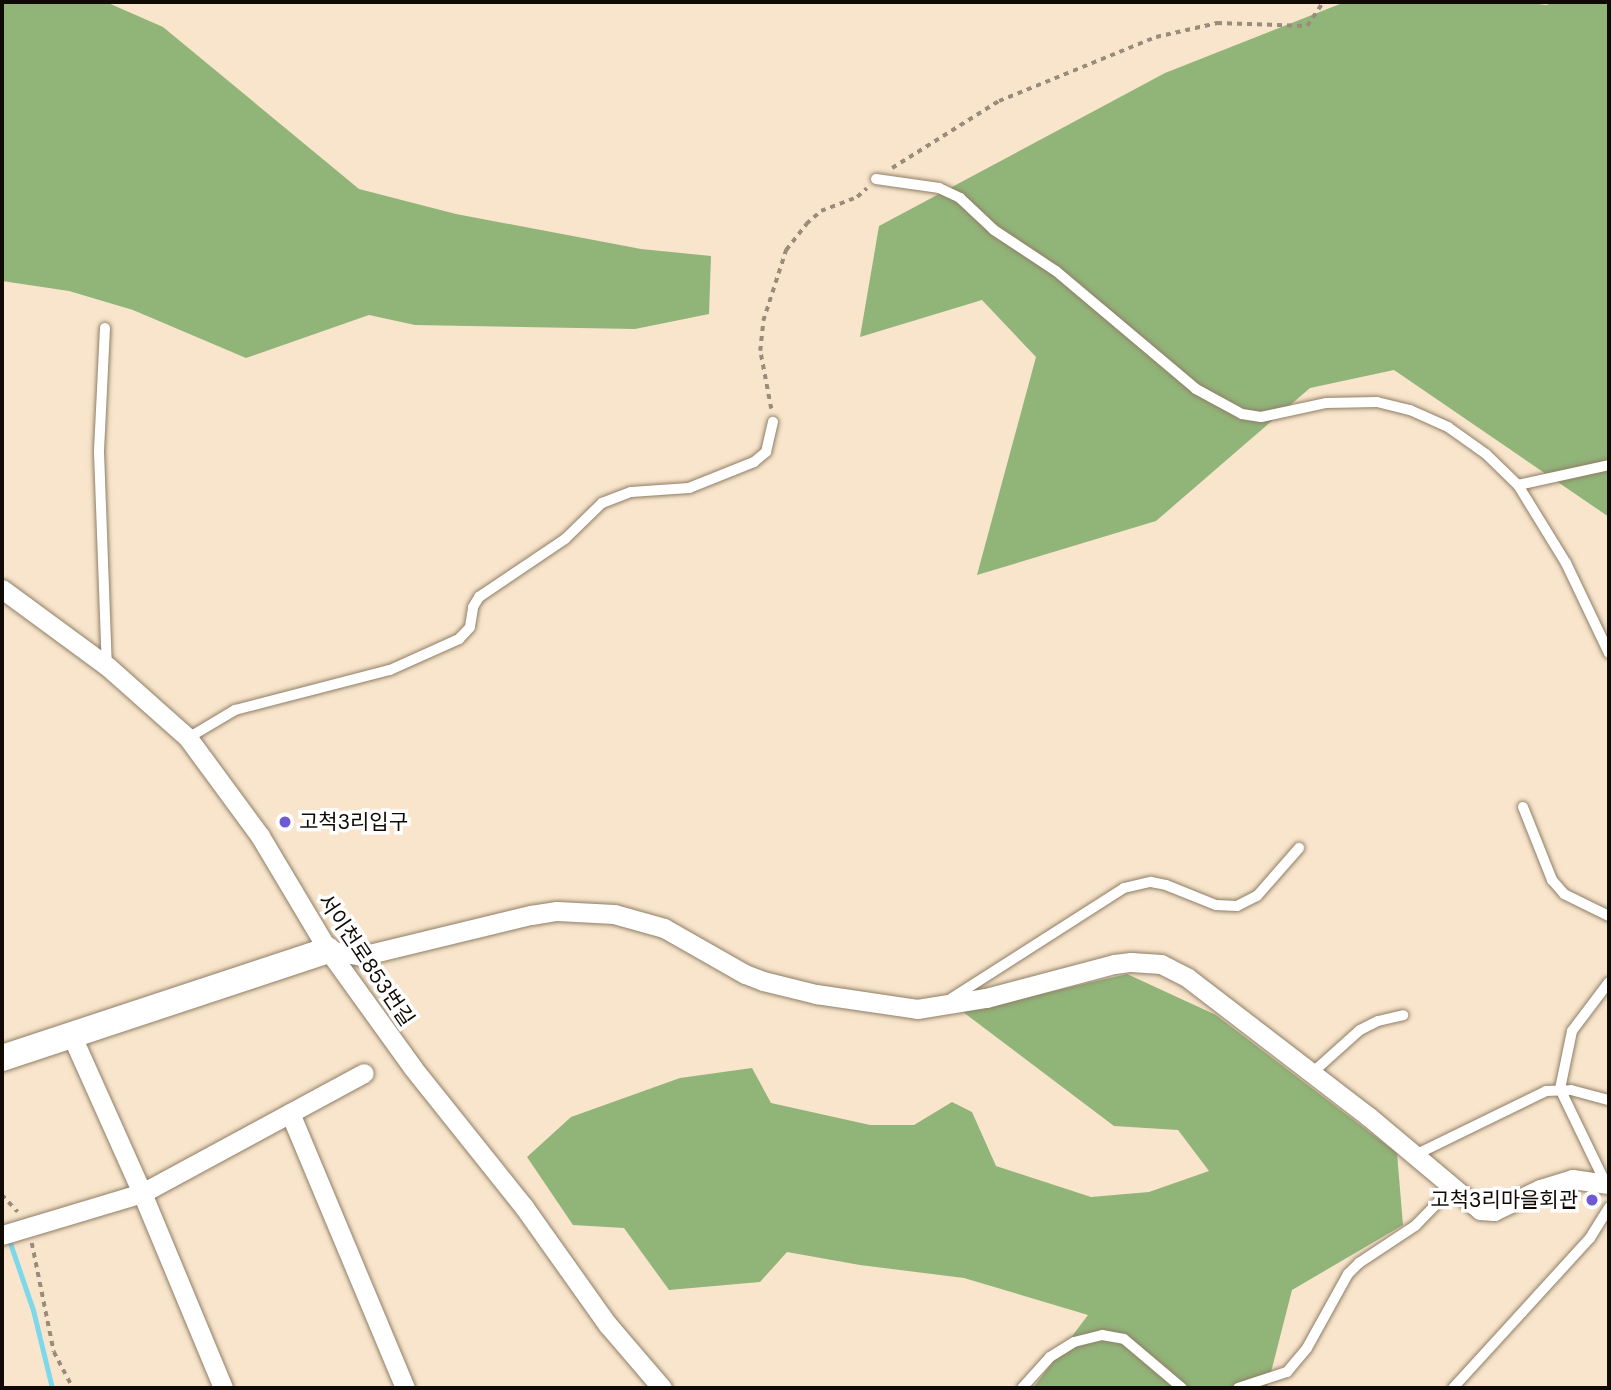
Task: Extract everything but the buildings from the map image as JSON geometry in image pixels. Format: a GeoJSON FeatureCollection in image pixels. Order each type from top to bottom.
{"type":"FeatureCollection","features":[{"type":"Feature","properties":{"kind":"street","name":"서이천로853번길"},"geometry":{"type":"LineString","coordinates":[[2,589],[107,666],[188,738],[260,836],[328,950],[447,1112],[524,1207],[608,1325],[662,1388]]}},
{"type":"Feature","properties":{"kind":"street"},"geometry":{"type":"LineString","coordinates":[[2,1058],[328,950],[361,956],[557,911],[614,914],[664,928],[745,974],[763,981],[895,1008],[936,1007],[986,998],[1114,964],[1161,964],[1188,978],[1312,1073],[1415,1155],[1468,1203],[1488,1212],[1557,1182],[1572,1180],[1607,1183]]}},
{"type":"Feature","properties":{"kind":"street"},"geometry":{"type":"LineString","coordinates":[[71,1034],[142,1193],[223,1388]]}},
{"type":"Feature","properties":{"kind":"street"},"geometry":{"type":"LineString","coordinates":[[17,1230],[142,1193],[364,1073]]}},
{"type":"Feature","properties":{"kind":"street"},"geometry":{"type":"LineString","coordinates":[[290,1113],[405,1388]]}},
{"type":"Feature","properties":{"kind":"lane"},"geometry":{"type":"LineString","coordinates":[[876,179],[939,188],[960,198],[1003,237],[1056,271],[1196,388],[1241,414],[1261,417],[1326,403],[1377,402],[1410,410],[1448,428],[1486,454],[1518,485],[1566,563],[1609,653]]}},
{"type":"Feature","properties":{"kind":"lane"},"geometry":{"type":"LineString","coordinates":[[105,328],[99,452],[107,666]]}},
{"type":"Feature","properties":{"kind":"lane"},"geometry":{"type":"LineString","coordinates":[[188,738],[235,710],[390,670],[459,639],[470,627],[473,607],[479,597],[565,539],[602,503],[631,492],[689,488],[754,462],[766,453],[773,422]]}},
{"type":"Feature","properties":{"kind":"lane"},"geometry":{"type":"LineString","coordinates":[[1518,485],[1609,465]]}},
{"type":"Feature","properties":{"kind":"lane"},"geometry":{"type":"LineString","coordinates":[[1523,807],[1552,880],[1564,894],[1609,916]]}},
{"type":"Feature","properties":{"kind":"lane"},"geometry":{"type":"LineString","coordinates":[[936,1007],[1124,888],[1158,884],[1216,905],[1237,906],[1257,896],[1299,848]]}},
{"type":"Feature","properties":{"kind":"lane"},"geometry":{"type":"LineString","coordinates":[[1607,1183],[1560,1089],[1572,1031],[1609,982]]}},
{"type":"Feature","properties":{"kind":"lane"},"geometry":{"type":"LineString","coordinates":[[1312,1073],[1360,1030],[1378,1021],[1403,1015]]}},
{"type":"Feature","properties":{"kind":"lane"},"geometry":{"type":"LineString","coordinates":[[1415,1155],[1537,1094],[1560,1089],[1609,1100]]}},
{"type":"Feature","properties":{"kind":"lane"},"geometry":{"type":"LineString","coordinates":[[1238,1388],[1287,1372],[1307,1348],[1348,1274],[1359,1263],[1415,1226],[1451,1189]]}},
{"type":"Feature","properties":{"kind":"lane"},"geometry":{"type":"LineString","coordinates":[[1453,1388],[1590,1238],[1609,1208]]}},
{"type":"Feature","properties":{"kind":"lane"},"geometry":{"type":"LineString","coordinates":[[1022,1388],[1050,1357],[1074,1342],[1102,1335],[1124,1339],[1182,1388]]}},
{"type":"Feature","properties":{"kind":"path"},"geometry":{"type":"LineString","coordinates":[[773,422],[760,351],[763,321],[786,250],[806,224],[821,211],[857,197],[876,179],[999,102],[1068,72],[1156,37],[1217,23],[1307,26],[1323,2]]}},
{"type":"Feature","properties":{"kind":"path"},"geometry":{"type":"LineString","coordinates":[[2,1195],[17,1230],[54,1352],[73,1388]]}},
{"type":"Feature","properties":{"kind":"green space"},"geometry":{"type":"Polygon","coordinates":[[[2,2],[106,2],[163,27],[359,189],[456,214],[641,249],[711,256],[709,314],[635,329],[415,325],[369,315],[246,358],[133,310],[69,291],[2,281],[2,2]]]}},
{"type":"Feature","properties":{"kind":"green space"},"geometry":{"type":"Polygon","coordinates":[[[1345,2],[1523,2],[1547,5],[1550,2],[1609,2],[1609,517],[1394,370],[1310,388],[1156,521],[977,575],[1036,357],[982,300],[860,337],[879,226],[1165,73],[1345,2]]]}},
{"type":"Feature","properties":{"kind":"green space"},"geometry":{"type":"Polygon","coordinates":[[[1127,974],[1216,1015],[1397,1153],[1403,1225],[1292,1290],[1267,1388],[1033,1388],[1088,1315],[964,1278],[860,1265],[787,1252],[760,1282],[669,1290],[624,1228],[573,1225],[527,1157],[571,1117],[680,1078],[752,1068],[771,1103],[870,1125],[914,1125],[952,1102],[972,1112],[996,1166],[1091,1197],[1149,1192],[1209,1171],[1178,1130],[1114,1126],[963,1012],[1127,974]]]}},
{"type":"Feature","properties":{"kind":"waterway"},"geometry":{"type":"LineString","coordinates":[[8,1237],[33,1310],[52,1388]]}},
{"type":"Feature","properties":{"kind":"place","name":"고척3리입구"},"geometry":{"type":"Point","coordinates":[285,822]}},
{"type":"Feature","properties":{"kind":"place","name":"고척3리마을회관"},"geometry":{"type":"Point","coordinates":[1592,1200]}}]}
